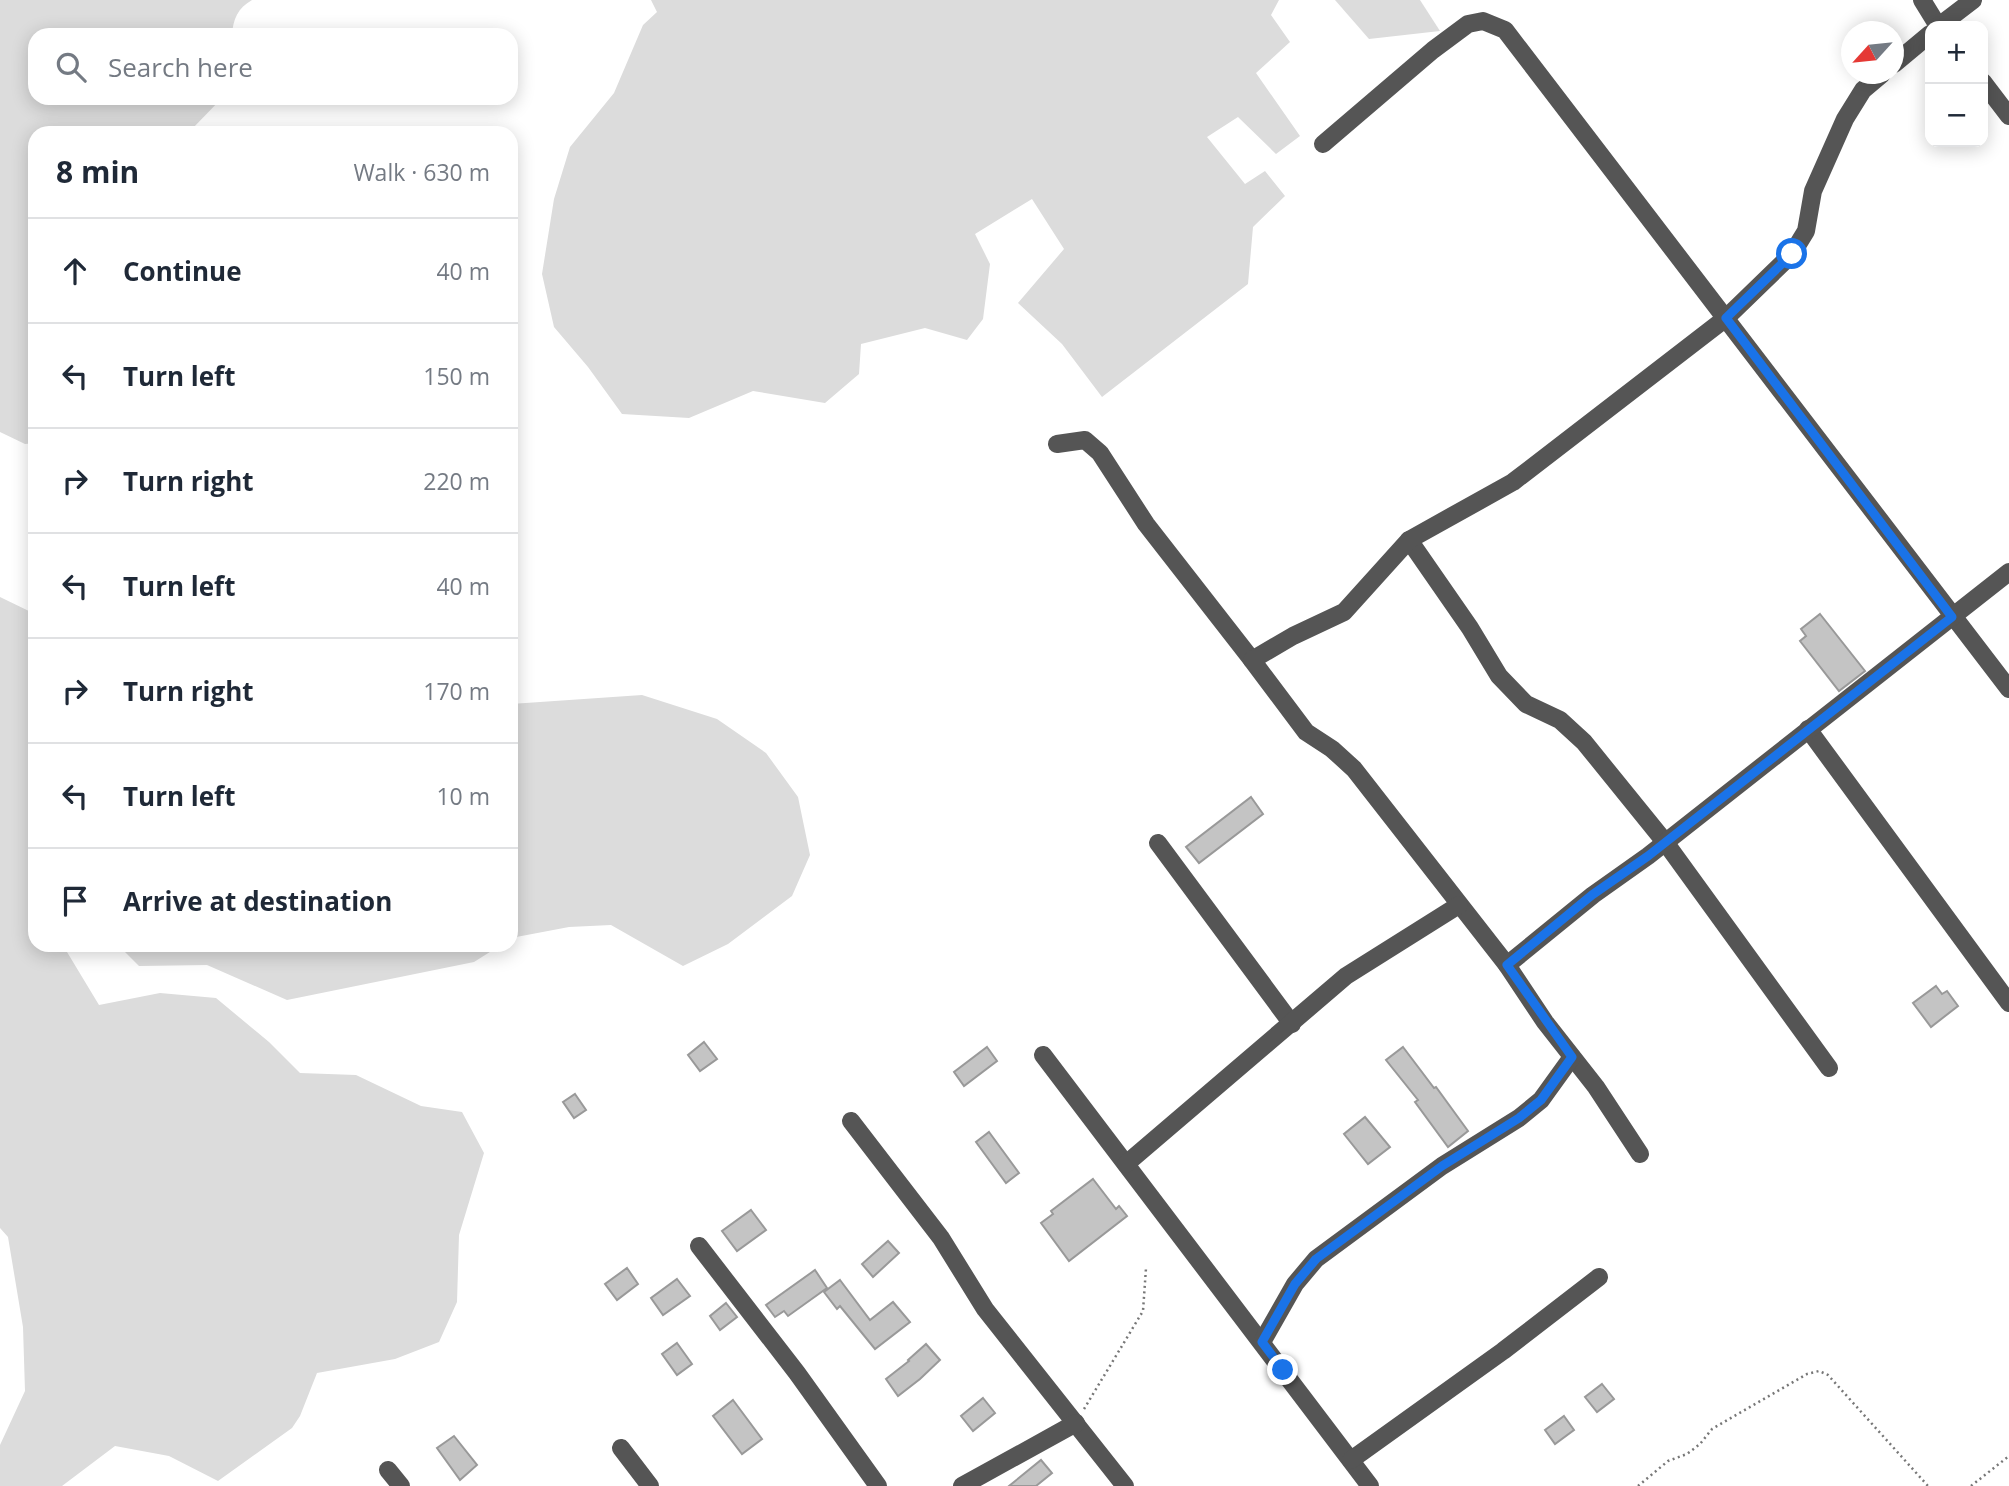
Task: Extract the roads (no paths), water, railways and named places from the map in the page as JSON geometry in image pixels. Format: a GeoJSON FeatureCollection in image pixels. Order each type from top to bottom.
{"type":"FeatureCollection","features":[{"type":"Feature","properties":{"kind":"street"},"geometry":{"type":"LineString","coordinates":[[1922,0],[1935,21]]}},
{"type":"Feature","properties":{"kind":"street"},"geometry":{"type":"LineString","coordinates":[[1945,21],[1973,0]]}},
{"type":"Feature","properties":{"kind":"street"},"geometry":{"type":"LineString","coordinates":[[1323,144],[1433,50],[1468,24],[1483,21],[1505,30],[2009,689]]}},
{"type":"Feature","properties":{"kind":"street"},"geometry":{"type":"LineString","coordinates":[[1904,56],[1925,38]]}},
{"type":"Feature","properties":{"kind":"street"},"geometry":{"type":"LineString","coordinates":[[1252,660],[1293,636],[1344,612],[1409,540],[1513,482],[1726,318],[1792,254],[1806,231],[1813,191],[1845,119],[1863,90],[1870,84]]}},
{"type":"Feature","properties":{"kind":"street"},"geometry":{"type":"LineString","coordinates":[[1985,84],[2009,116]]}},
{"type":"Feature","properties":{"kind":"street"},"geometry":{"type":"LineString","coordinates":[[1057,444],[1084,440],[1100,453],[1146,524],[1306,732],[1332,749],[1354,769],[1507,965],[1596,1087],[1640,1154]]}},
{"type":"Feature","properties":{"kind":"street"},"geometry":{"type":"LineString","coordinates":[[1409,540],[1470,628],[1499,676],[1525,704],[1560,720],[1584,742],[1665,842],[1829,1068]]}},
{"type":"Feature","properties":{"kind":"street"},"geometry":{"type":"LineString","coordinates":[[1507,965],[1592,895],[1665,842],[2009,572]]}},
{"type":"Feature","properties":{"kind":"street"},"geometry":{"type":"LineString","coordinates":[[1808,729],[2009,1003]]}},
{"type":"Feature","properties":{"kind":"street"},"geometry":{"type":"LineString","coordinates":[[1158,843],[1292,1024]]}},
{"type":"Feature","properties":{"kind":"street"},"geometry":{"type":"LineString","coordinates":[[1126,1164],[1346,976],[1459,905]]}},
{"type":"Feature","properties":{"kind":"street"},"geometry":{"type":"LineString","coordinates":[[1043,1055],[1370,1486]]}},
{"type":"Feature","properties":{"kind":"street"},"geometry":{"type":"LineString","coordinates":[[1262,1342],[1295,1284],[1316,1259],[1442,1166],[1519,1118],[1541,1100],[1572,1057]]}},
{"type":"Feature","properties":{"kind":"street"},"geometry":{"type":"LineString","coordinates":[[851,1121],[941,1238],[985,1309],[1125,1486]]}},
{"type":"Feature","properties":{"kind":"street"},"geometry":{"type":"LineString","coordinates":[[698,1246],[797,1373],[878,1486]]}},
{"type":"Feature","properties":{"kind":"street"},"geometry":{"type":"LineString","coordinates":[[1351,1460],[1503,1351],[1599,1277]]}},
{"type":"Feature","properties":{"kind":"street"},"geometry":{"type":"LineString","coordinates":[[962,1486],[1076,1423]]}},
{"type":"Feature","properties":{"kind":"street"},"geometry":{"type":"LineString","coordinates":[[621,1448],[650,1486]]}},
{"type":"Feature","properties":{"kind":"street"},"geometry":{"type":"LineString","coordinates":[[388,1470],[401,1486]]}}]}
